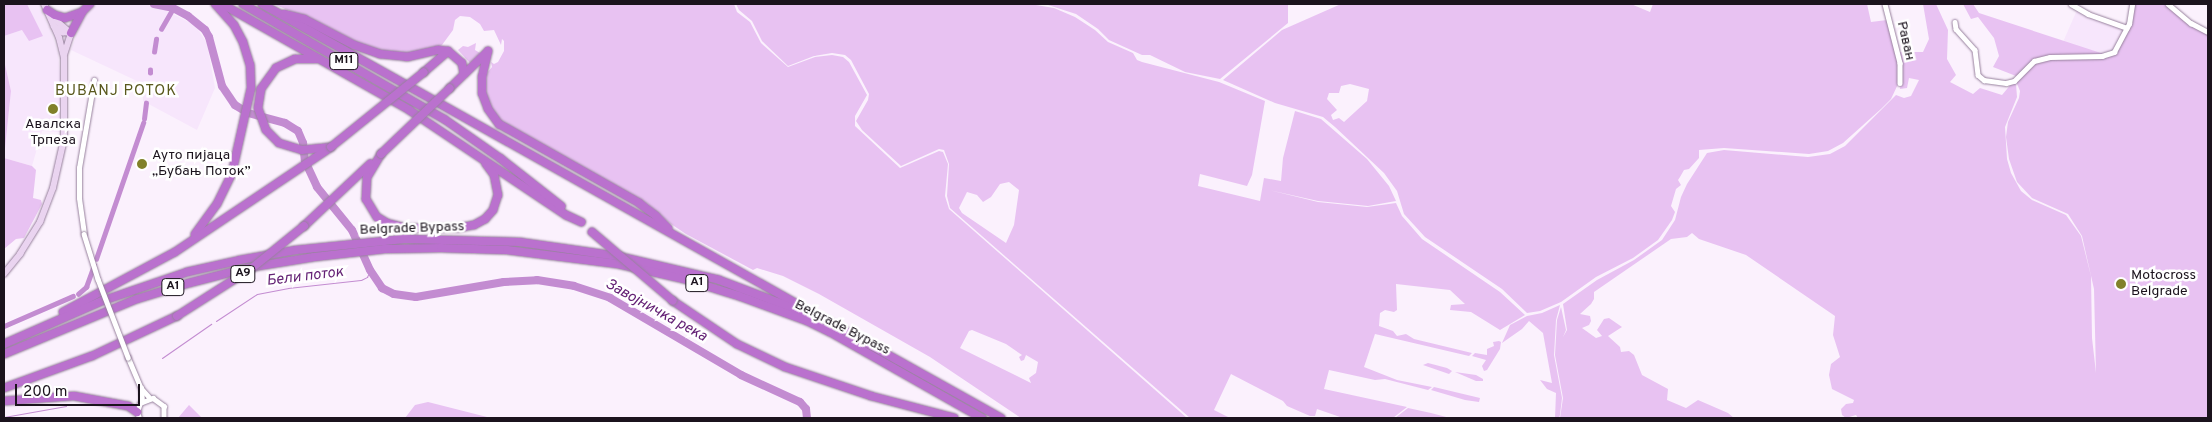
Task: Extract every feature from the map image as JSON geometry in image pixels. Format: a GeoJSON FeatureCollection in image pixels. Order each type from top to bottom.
{"type":"FeatureCollection","features":[{"type":"Feature","properties":{"kind":"highway"},"geometry":{"type":"LineString","coordinates":[[71,33],[82,12],[90,4]]}},
{"type":"Feature","properties":{"kind":"highway"},"geometry":{"type":"LineString","coordinates":[[175,252],[201,227],[224,191],[232,172],[248,104],[251,72],[246,49],[234,25],[215,4]]}},
{"type":"Feature","properties":{"kind":"highway"},"geometry":{"type":"LineString","coordinates":[[222,4],[409,110],[470,149],[531,192],[581,222],[673,301],[712,330],[764,358],[831,383],[954,418]]}},
{"type":"Feature","properties":{"kind":"highway","name":"M11"},"geometry":{"type":"LineString","coordinates":[[243,4],[444,119],[500,158],[581,222]]}},
{"type":"Feature","properties":{"kind":"highway","name":"M11"},"geometry":{"type":"LineString","coordinates":[[262,4],[673,234]]}},
{"type":"Feature","properties":{"kind":"highway"},"geometry":{"type":"LineString","coordinates":[[45,6],[55,15],[65,18],[82,12]]}},
{"type":"Feature","properties":{"kind":"highway"},"geometry":{"type":"LineString","coordinates":[[276,12],[304,19],[354,45],[380,54],[407,57],[438,50],[448,51],[462,63],[464,74]]}},
{"type":"Feature","properties":{"kind":"highway"},"geometry":{"type":"LineString","coordinates":[[14,339],[175,252],[331,147],[448,51]]}},
{"type":"Feature","properties":{"kind":"highway","name":"A9"},"geometry":{"type":"LineString","coordinates":[[4,388],[121,344],[177,316],[221,290],[274,251],[316,216],[488,51],[482,77],[482,93],[488,109],[500,124],[639,203],[656,216],[673,234]]}},
{"type":"Feature","properties":{"kind":"highway"},"geometry":{"type":"LineString","coordinates":[[326,62],[306,57],[284,63],[269,76],[258,98],[262,122],[279,143],[302,150],[331,147]]}},
{"type":"Feature","properties":{"kind":"highway"},"geometry":{"type":"LineString","coordinates":[[381,154],[369,172],[365,194],[373,213],[387,223],[406,228],[458,228],[479,223],[490,215],[497,200],[497,182],[490,168],[470,149]]}},
{"type":"Feature","properties":{"kind":"highway"},"geometry":{"type":"LineString","coordinates":[[673,234],[825,320]]}},
{"type":"Feature","properties":{"kind":"highway","name":"Belgrade Bypass"},"geometry":{"type":"LineString","coordinates":[[4,344],[102,300],[187,272],[262,256],[380,240],[440,239],[496,241],[606,254],[719,280],[825,320]]}},
{"type":"Feature","properties":{"kind":"highway","name":"Belgrade Bypass"},"geometry":{"type":"LineString","coordinates":[[4,354],[109,309],[182,285],[273,263],[351,252],[385,250],[460,248],[532,252],[597,260],[684,279],[739,296],[807,321],[982,418]]}},
{"type":"Feature","properties":{"kind":"highway","name":"A1"},"geometry":{"type":"LineString","coordinates":[[825,320],[1001,418]]}},
{"type":"Feature","properties":{"kind":"highway"},"geometry":{"type":"LineString","coordinates":[[4,402],[74,396],[128,406],[138,415]]}},
{"type":"Feature","properties":{"kind":"main road"},"geometry":{"type":"LineString","coordinates":[[4,274],[33,235],[56,179],[66,128],[64,58],[59,38],[45,6]]}},
{"type":"Feature","properties":{"kind":"main road"},"geometry":{"type":"LineString","coordinates":[[45,6],[54,19],[71,33]]}},
{"type":"Feature","properties":{"kind":"main road"},"geometry":{"type":"LineString","coordinates":[[53,24],[63,32],[71,33]]}},
{"type":"Feature","properties":{"kind":"main road"},"geometry":{"type":"LineString","coordinates":[[64,58],[71,33]]}},
{"type":"Feature","properties":{"kind":"street","name":"Раван"},"geometry":{"type":"LineString","coordinates":[[1885,4],[1900,63],[1900,83]]}},
{"type":"Feature","properties":{"kind":"street"},"geometry":{"type":"LineString","coordinates":[[2070,4],[2088,14],[2128,28]]}},
{"type":"Feature","properties":{"kind":"street"},"geometry":{"type":"LineString","coordinates":[[1954,22],[1956,30],[1975,50],[1978,75],[2000,84],[2014,81],[2034,61],[2050,57],[2108,55],[2114,52],[2128,28],[2132,4]]}},
{"type":"Feature","properties":{"kind":"street"},"geometry":{"type":"LineString","coordinates":[[2168,4],[2191,23],[2208,32]]}},
{"type":"Feature","properties":{"kind":"street"},"geometry":{"type":"LineString","coordinates":[[94,80],[79,168],[79,198],[84,234],[98,279],[141,388],[142,402],[138,415]]}},
{"type":"Feature","properties":{"kind":"street"},"geometry":{"type":"LineString","coordinates":[[141,388],[150,398]]}},
{"type":"Feature","properties":{"kind":"street"},"geometry":{"type":"LineString","coordinates":[[142,402],[150,398],[157,399],[164,406],[164,418]]}},
{"type":"Feature","properties":{"kind":"shaded area"},"geometry":{"type":"Polygon","coordinates":[[[4,4],[27,4],[43,36],[29,41],[22,30],[4,36],[4,4]]]}},
{"type":"Feature","properties":{"kind":"shaded area"},"geometry":{"type":"Polygon","coordinates":[[[27,4],[38,4],[51,31],[58,53],[61,84],[60,132],[42,131],[32,166],[4,158],[11,91],[4,60],[4,36],[22,30],[43,36],[27,4]]]}},
{"type":"Feature","properties":{"kind":"shaded area"},"geometry":{"type":"Polygon","coordinates":[[[95,4],[157,6],[195,25],[207,43],[215,88],[197,130],[143,101],[143,92],[137,88],[137,81],[71,50],[83,18],[95,4]]]}},
{"type":"Feature","properties":{"kind":"shaded area"},"geometry":{"type":"Polygon","coordinates":[[[273,4],[734,4],[737,12],[750,22],[761,43],[788,67],[815,57],[832,55],[843,57],[849,62],[867,95],[855,116],[855,126],[900,168],[939,151],[943,152],[948,164],[945,196],[949,209],[1187,418],[1021,418],[930,357],[819,294],[783,276],[757,268],[753,270],[686,234],[648,204],[504,124],[493,112],[486,98],[485,83],[487,73],[492,67],[491,62],[494,64],[498,62],[504,51],[504,41],[502,39],[501,45],[494,30],[484,31],[480,24],[470,17],[460,16],[455,20],[453,30],[442,45],[435,49],[395,55],[364,46],[323,24],[273,4]],[[972,330],[969,331],[960,348],[1031,383],[1029,378],[1036,373],[1038,362],[1026,355],[1024,360],[1021,361],[1019,357],[1022,355],[1006,344],[972,330]]]}},
{"type":"Feature","properties":{"kind":"shaded area"},"geometry":{"type":"Polygon","coordinates":[[[736,4],[1030,4],[1054,8],[1075,17],[1095,30],[1108,42],[1133,53],[1137,60],[1219,82],[1265,101],[1252,175],[1247,186],[1200,174],[1198,186],[1260,201],[1264,178],[1281,181],[1283,158],[1295,111],[1321,119],[1367,159],[1389,186],[1396,201],[1368,206],[1318,201],[1269,190],[1318,202],[1367,207],[1396,203],[1402,216],[1422,239],[1500,292],[1525,315],[1500,330],[1471,312],[1450,310],[1451,305],[1465,304],[1450,290],[1396,284],[1397,310],[1394,312],[1385,310],[1380,313],[1379,326],[1393,331],[1397,336],[1406,334],[1414,339],[1472,353],[1469,356],[1375,334],[1364,367],[1397,380],[1432,387],[1428,390],[1385,379],[1375,380],[1329,370],[1324,389],[1407,407],[1393,418],[1343,418],[1317,409],[1315,416],[1310,416],[1287,406],[1283,401],[1231,374],[1214,410],[1230,418],[1190,418],[950,208],[947,196],[949,164],[944,150],[939,149],[901,166],[862,130],[856,121],[868,100],[869,94],[851,60],[845,55],[832,53],[814,56],[788,66],[762,41],[752,21],[739,10],[736,4]],[[1009,182],[1000,184],[991,197],[983,202],[977,195],[967,192],[959,208],[962,213],[1006,243],[1014,225],[1019,190],[1009,182]]]}},
{"type":"Feature","properties":{"kind":"shaded area"},"geometry":{"type":"Polygon","coordinates":[[[1045,4],[1288,4],[1288,23],[1220,79],[1185,72],[1150,55],[1142,55],[1109,40],[1098,29],[1076,14],[1045,4]]]}},
{"type":"Feature","properties":{"kind":"shaded area"},"geometry":{"type":"Polygon","coordinates":[[[1341,4],[1631,4],[1650,12],[1653,4],[1867,4],[1871,22],[1887,20],[1898,63],[1899,82],[1891,99],[1881,109],[1843,143],[1828,151],[1809,154],[1724,148],[1699,150],[1699,158],[1689,169],[1684,170],[1678,180],[1681,185],[1676,189],[1671,206],[1675,212],[1672,220],[1658,240],[1633,258],[1596,277],[1561,302],[1540,311],[1527,313],[1502,289],[1425,237],[1404,214],[1397,191],[1384,173],[1323,117],[1275,103],[1223,80],[1282,30],[1341,4]],[[1350,84],[1341,86],[1339,93],[1329,93],[1327,99],[1337,110],[1331,115],[1333,120],[1339,118],[1344,122],[1367,101],[1369,89],[1350,84]]]}},
{"type":"Feature","properties":{"kind":"shaded area"},"geometry":{"type":"Polygon","coordinates":[[[1923,4],[1936,4],[1948,30],[1947,59],[1956,75],[1950,82],[1973,94],[1980,88],[2002,95],[2012,83],[2016,84],[2017,97],[2005,127],[2007,159],[2011,173],[2021,191],[2032,200],[2066,215],[2081,236],[2091,276],[2092,338],[2096,373],[2094,289],[2082,236],[2068,214],[2032,198],[2017,182],[2009,159],[2006,137],[2008,122],[2019,98],[2020,91],[2016,76],[1993,67],[1999,56],[1994,38],[1978,17],[1971,19],[1963,4],[1973,4],[1979,13],[2104,54],[2112,51],[2126,27],[2131,28],[2134,4],[2164,4],[2191,25],[2208,34],[2208,418],[1858,418],[1856,415],[1846,418],[1842,415],[1841,409],[1846,404],[1853,403],[1854,400],[1832,389],[1829,375],[1831,364],[1840,357],[1833,335],[1835,316],[1746,255],[1699,239],[1692,233],[1687,237],[1671,239],[1594,292],[1594,299],[1591,304],[1580,314],[1590,316],[1591,321],[1589,325],[1582,328],[1596,338],[1602,336],[1597,330],[1604,319],[1609,318],[1622,327],[1608,336],[1620,347],[1621,352],[1629,351],[1634,355],[1642,375],[1668,389],[1667,400],[1686,408],[1698,400],[1728,413],[1734,418],[1560,418],[1563,398],[1555,355],[1557,320],[1561,307],[1566,330],[1563,337],[1567,330],[1563,304],[1597,280],[1634,260],[1662,240],[1675,220],[1681,197],[1687,184],[1707,153],[1724,150],[1808,157],[1830,154],[1845,146],[1896,95],[1904,98],[1911,96],[1919,80],[1909,78],[1907,88],[1900,89],[1902,75],[1899,52],[1923,52],[1929,39],[1923,4]]]}},
{"type":"Feature","properties":{"kind":"shaded area"},"geometry":{"type":"Polygon","coordinates":[[[2077,10],[2126,27],[2112,51],[2104,54],[2063,42],[2077,10]]]}},
{"type":"Feature","properties":{"kind":"shaded area"},"geometry":{"type":"Polygon","coordinates":[[[476,43],[475,50],[480,53],[470,63],[458,50],[463,46],[468,47],[476,43]]]}},
{"type":"Feature","properties":{"kind":"shaded area"},"geometry":{"type":"Polygon","coordinates":[[[4,60],[11,91],[4,158],[4,60]]]}},
{"type":"Feature","properties":{"kind":"shaded area"},"geometry":{"type":"Polygon","coordinates":[[[4,158],[32,166],[36,170],[33,198],[41,200],[42,204],[24,238],[16,239],[4,249],[4,158]]]}},
{"type":"Feature","properties":{"kind":"shaded area"},"geometry":{"type":"Polygon","coordinates":[[[1560,305],[1556,320],[1554,355],[1562,398],[1559,418],[1555,418],[1556,393],[1547,389],[1540,380],[1552,383],[1543,333],[1529,321],[1522,329],[1502,343],[1510,325],[1527,316],[1542,313],[1560,305]]]}},
{"type":"Feature","properties":{"kind":"shaded area"},"geometry":{"type":"Polygon","coordinates":[[[1493,342],[1501,342],[1500,349],[1487,370],[1484,371],[1482,366],[1486,360],[1472,356],[1475,353],[1487,355],[1487,349],[1494,346],[1493,342]]]}},
{"type":"Feature","properties":{"kind":"shaded area"},"geometry":{"type":"Polygon","coordinates":[[[1428,363],[1452,371],[1449,374],[1423,365],[1428,363]]]}},
{"type":"Feature","properties":{"kind":"shaded area"},"geometry":{"type":"Polygon","coordinates":[[[1455,372],[1476,375],[1483,379],[1483,381],[1476,381],[1455,372]]]}},
{"type":"Feature","properties":{"kind":"shaded area"},"geometry":{"type":"Polygon","coordinates":[[[1434,387],[1480,398],[1479,402],[1431,390],[1434,387]]]}},
{"type":"Feature","properties":{"kind":"shaded area"},"geometry":{"type":"Polygon","coordinates":[[[428,402],[491,418],[405,418],[415,405],[428,402]]]}},
{"type":"Feature","properties":{"kind":"shaded area"},"geometry":{"type":"Polygon","coordinates":[[[189,405],[202,418],[178,418],[189,405]]]}},
{"type":"Feature","properties":{"kind":"shaded area"},"geometry":{"type":"Polygon","coordinates":[[[1408,408],[1431,413],[1450,418],[1395,418],[1408,408]]]}},
{"type":"Feature","properties":{"kind":"waterway","name":"Завојничка река"},"geometry":{"type":"LineString","coordinates":[[154,4],[173,8],[188,16],[205,30],[209,37],[222,86],[235,105],[248,113],[285,123],[298,131],[303,143],[305,161],[317,187],[352,230],[370,270],[382,288],[394,294],[416,297],[504,282],[537,280],[574,286],[610,298],[741,375],[800,402],[806,409],[807,418]]}},
{"type":"Feature","properties":{"kind":"waterway"},"geometry":{"type":"LineString","coordinates":[[161,29],[173,8]]}},
{"type":"Feature","properties":{"kind":"waterway"},"geometry":{"type":"LineString","coordinates":[[154,52],[156,39]]}},
{"type":"Feature","properties":{"kind":"waterway"},"geometry":{"type":"LineString","coordinates":[[144,119],[146,103]]}},
{"type":"Feature","properties":{"kind":"waterway"},"geometry":{"type":"LineString","coordinates":[[96,259],[143,123]]}},
{"type":"Feature","properties":{"kind":"waterway"},"geometry":{"type":"LineString","coordinates":[[78,294],[86,287],[94,265]]}},
{"type":"Feature","properties":{"kind":"waterway","name":"Бели поток"},"geometry":{"type":"LineString","coordinates":[[216,321],[257,294],[288,288],[361,280],[367,277],[370,270]]}},
{"type":"Feature","properties":{"kind":"waterway"},"geometry":{"type":"LineString","coordinates":[[4,326],[73,296]]}},
{"type":"Feature","properties":{"kind":"waterway","name":"Бели поток"},"geometry":{"type":"LineString","coordinates":[[162,358],[211,324]]}},
{"type":"Feature","properties":{"kind":"waterway","name":"Бели поток"},"geometry":{"type":"LineString","coordinates":[[4,417],[66,406]]}},
{"type":"Feature","properties":{"kind":"place","name":"Авалска Трпеза"},"geometry":{"type":"Point","coordinates":[53,109]}},
{"type":"Feature","properties":{"kind":"place","name":"Ауто пијаца „Бубањ Поток”"},"geometry":{"type":"Point","coordinates":[142,164]}},
{"type":"Feature","properties":{"kind":"place","name":"Motocross Belgrade"},"geometry":{"type":"Point","coordinates":[2121,284]}},
{"type":"Feature","properties":{"kind":"district","name":"BUBANJ POTOK"},"geometry":{"type":"Point","coordinates":[116,92]}}]}
